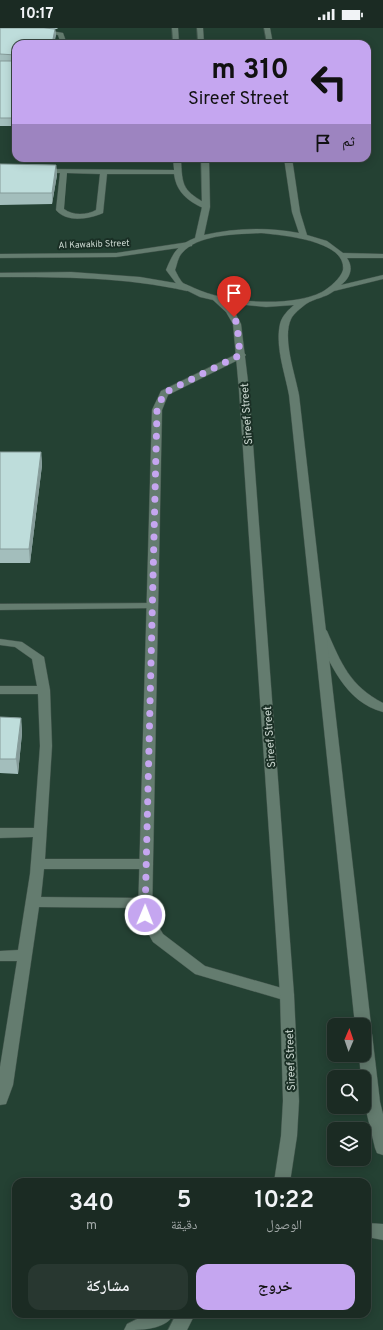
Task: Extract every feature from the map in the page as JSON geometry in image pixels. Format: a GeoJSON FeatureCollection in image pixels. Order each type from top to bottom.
{"type":"FeatureCollection","features":[{"type":"Feature","properties":{"kind":"main road"},"geometry":{"type":"LineString","coordinates":[[175,28],[176,40]]}},
{"type":"Feature","properties":{"kind":"main road"},"geometry":{"type":"LineString","coordinates":[[200,28],[201,40]]}},
{"type":"Feature","properties":{"kind":"main road"},"geometry":{"type":"LineString","coordinates":[[267,28],[269,40]]}},
{"type":"Feature","properties":{"kind":"main road"},"geometry":{"type":"LineString","coordinates":[[34,30],[59,33],[61,34],[63,40]]}},
{"type":"Feature","properties":{"kind":"main road"},"geometry":{"type":"LineString","coordinates":[[177,162],[178,181],[184,192],[206,207]]}},
{"type":"Feature","properties":{"kind":"main road"},"geometry":{"type":"LineString","coordinates":[[199,240],[206,207],[205,162]]}},
{"type":"Feature","properties":{"kind":"main road"},"geometry":{"type":"LineString","coordinates":[[289,162],[296,212],[304,236]]}},
{"type":"Feature","properties":{"kind":"main road"},"geometry":{"type":"LineString","coordinates":[[31,171],[178,172]]}},
{"type":"Feature","properties":{"kind":"main road"},"geometry":{"type":"LineString","coordinates":[[64,171],[60,210],[62,213],[69,215],[90,215],[100,211],[104,171]]}},
{"type":"Feature","properties":{"kind":"main road"},"geometry":{"type":"LineString","coordinates":[[187,288],[178,281],[172,273],[171,266],[173,258],[179,251],[189,244],[218,234],[239,232],[276,232],[304,236],[319,241],[341,255],[347,264],[347,274],[341,283],[329,291]]}},
{"type":"Feature","properties":{"kind":"main road","name":"Al Kawakib Street"},"geometry":{"type":"LineString","coordinates":[[0,256],[116,255],[189,244]]}},
{"type":"Feature","properties":{"kind":"main road"},"geometry":{"type":"LineString","coordinates":[[341,255],[383,256]]}},
{"type":"Feature","properties":{"kind":"main road"},"geometry":{"type":"LineString","coordinates":[[0,275],[110,276],[150,280],[187,288],[217,300],[252,305],[277,304],[306,300],[348,285],[383,277]]}},
{"type":"Feature","properties":{"kind":"main road","name":"Sireef Street"},"geometry":{"type":"LineString","coordinates":[[217,300],[224,305],[234,317],[237,324],[245,398],[288,995],[291,1101],[289,1136],[283,1178]]}},
{"type":"Feature","properties":{"kind":"main road"},"geometry":{"type":"LineString","coordinates":[[306,300],[295,308],[287,317],[283,327],[294,395],[362,1018]]}},
{"type":"Feature","properties":{"kind":"main road"},"geometry":{"type":"LineString","coordinates":[[240,355],[164,393],[157,410],[145,915],[158,938],[200,970],[288,995]]}},
{"type":"Feature","properties":{"kind":"main road"},"geometry":{"type":"LineString","coordinates":[[0,607],[152,606]]}},
{"type":"Feature","properties":{"kind":"main road"},"geometry":{"type":"LineString","coordinates":[[319,627],[348,685],[358,694],[383,708]]}},
{"type":"Feature","properties":{"kind":"main road"},"geometry":{"type":"LineString","coordinates":[[0,642],[18,644],[38,657],[44,690],[46,746],[38,864],[5,1085],[0,1099]]}},
{"type":"Feature","properties":{"kind":"main road"},"geometry":{"type":"LineString","coordinates":[[0,690],[44,690]]}},
{"type":"Feature","properties":{"kind":"main road"},"geometry":{"type":"LineString","coordinates":[[0,833],[40,832]]}},
{"type":"Feature","properties":{"kind":"main road"},"geometry":{"type":"LineString","coordinates":[[38,864],[146,864]]}},
{"type":"Feature","properties":{"kind":"main road"},"geometry":{"type":"LineString","coordinates":[[32,902],[145,904]]}},
{"type":"Feature","properties":{"kind":"main road"},"geometry":{"type":"LineString","coordinates":[[0,956],[24,955]]}},
{"type":"Feature","properties":{"kind":"main road"},"geometry":{"type":"LineString","coordinates":[[367,1062],[372,1102],[383,1148]]}},
{"type":"Feature","properties":{"kind":"main road"},"geometry":{"type":"LineString","coordinates":[[371,1230],[383,1232]]}},
{"type":"Feature","properties":{"kind":"main road"},"geometry":{"type":"LineString","coordinates":[[133,1330],[157,1318]]}},
{"type":"Feature","properties":{"kind":"main road"},"geometry":{"type":"LineString","coordinates":[[177,1330],[184,1318]]}},
{"type":"Feature","properties":{"kind":"shaded area"},"geometry":{"type":"Polygon","coordinates":[[[0,28],[383,28],[383,1330],[0,1330],[0,28]]]}},
{"type":"Feature","properties":{"kind":"building"},"geometry":{"type":"Polygon","coordinates":[[[0,28],[55,29],[53,40],[12,40],[12,55],[0,54],[0,28]]]}},
{"type":"Feature","properties":{"kind":"building"},"geometry":{"type":"Polygon","coordinates":[[[0,61],[12,61],[12,118],[0,118],[0,61]]]}},
{"type":"Feature","properties":{"kind":"building"},"geometry":{"type":"Polygon","coordinates":[[[0,164],[56,165],[52,193],[0,193],[0,164]]]}},
{"type":"Feature","properties":{"kind":"building"},"geometry":{"type":"Polygon","coordinates":[[[0,452],[41,452],[29,549],[0,549],[0,452]]]}},
{"type":"Feature","properties":{"kind":"building"},"geometry":{"type":"Polygon","coordinates":[[[0,717],[21,718],[16,759],[0,759],[0,717]]]}},
{"type":"Feature","properties":{"kind":"route"},"geometry":{"type":"LineString","coordinates":[[145,915],[157,410],[164,393],[240,355],[237,324],[234,317]]}}]}
